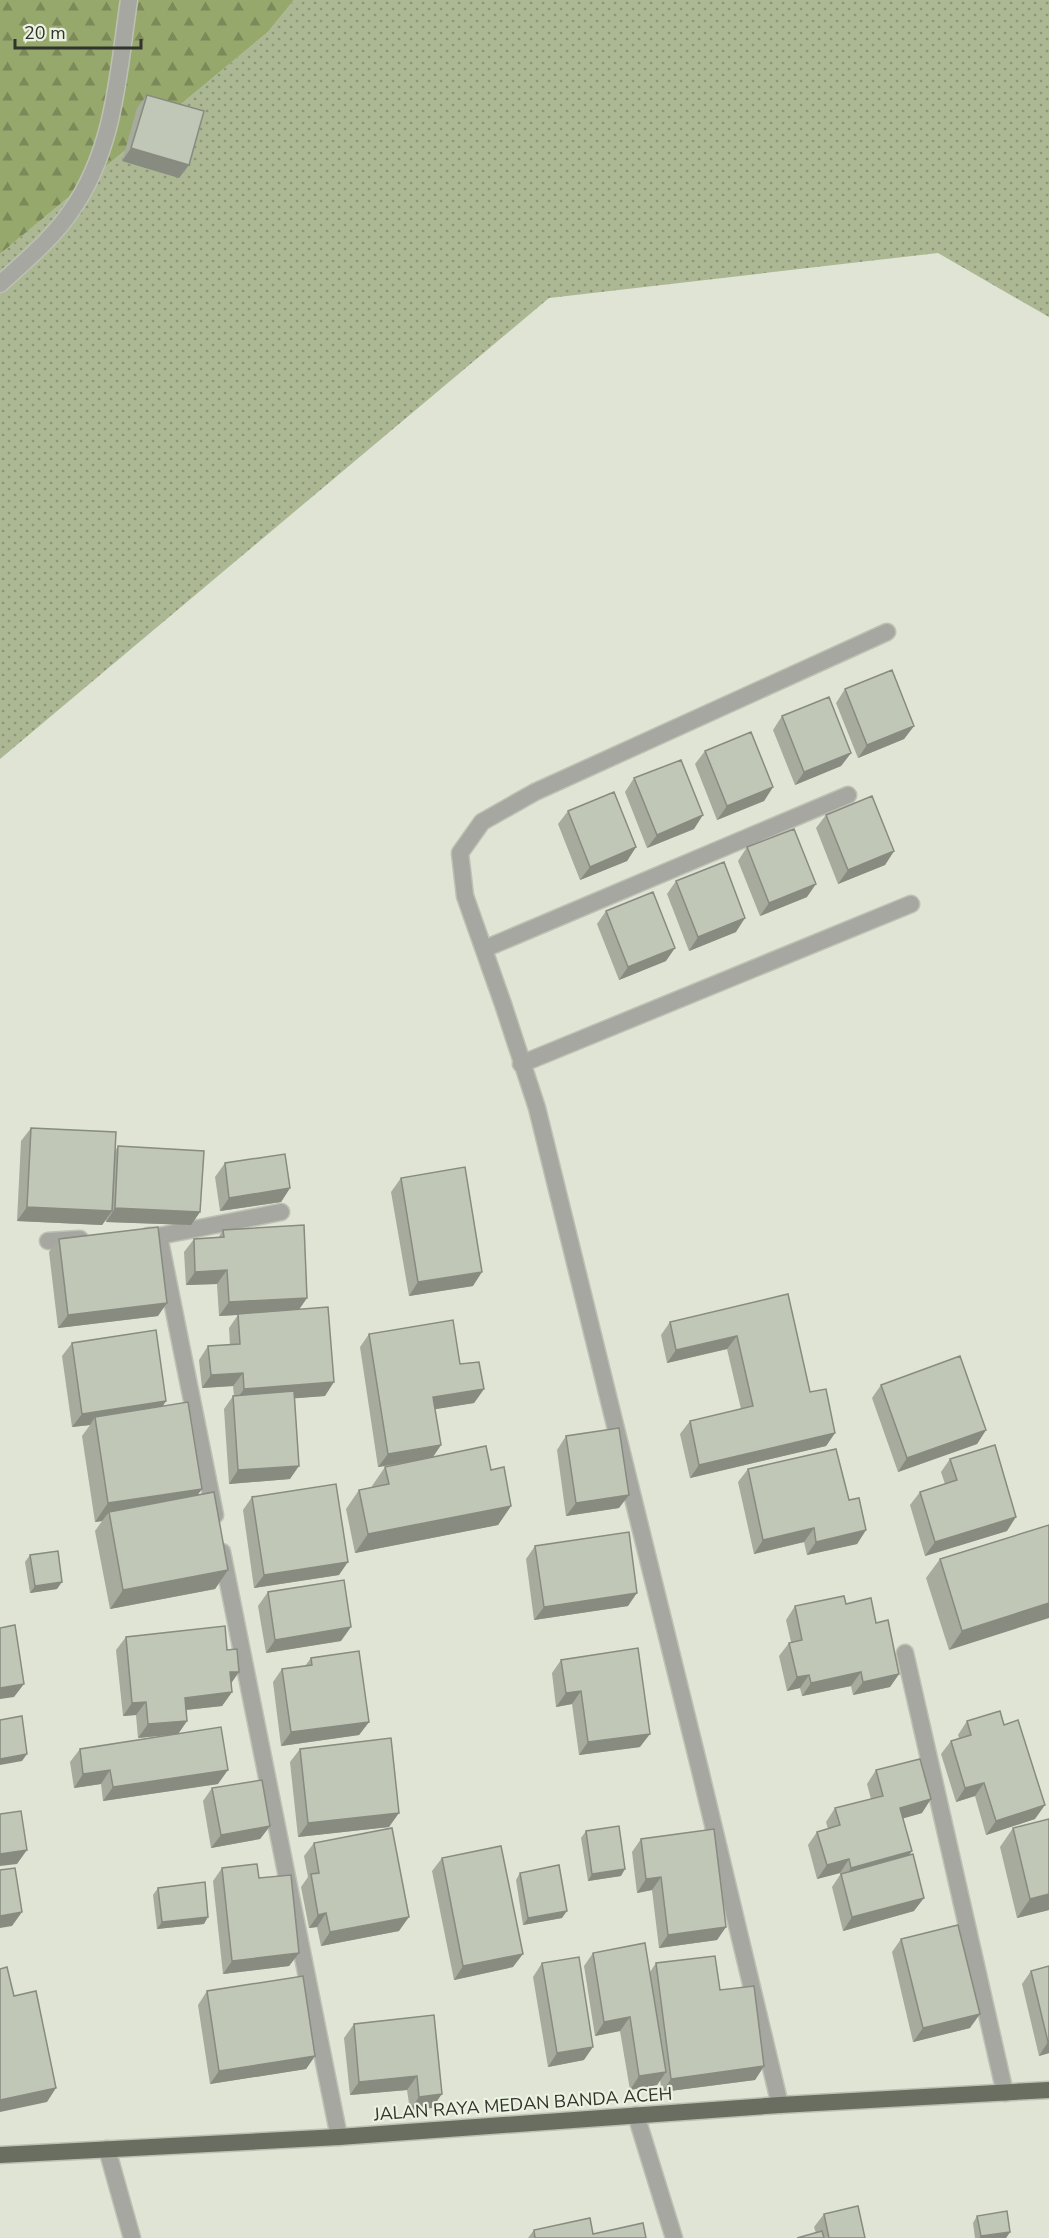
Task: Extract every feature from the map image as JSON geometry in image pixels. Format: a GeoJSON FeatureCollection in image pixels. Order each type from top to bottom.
{"type":"FeatureCollection","features":[{"type":"Feature","properties":{"kind":"highway","name":"JALAN RAYA MEDAN BANDA ACEH"},"geometry":{"type":"LineString","coordinates":[[0,2155],[339,2137],[780,2105],[1049,2090]]}},
{"type":"Feature","properties":{"kind":"street"},"geometry":{"type":"LineString","coordinates":[[0,284],[71,212],[95,169],[112,121],[129,0]]}},
{"type":"Feature","properties":{"kind":"street"},"geometry":{"type":"LineString","coordinates":[[780,2105],[537,1108],[465,896],[460,853],[482,822],[536,792],[887,632]]}},
{"type":"Feature","properties":{"kind":"street"},"geometry":{"type":"LineString","coordinates":[[484,949],[848,795]]}},
{"type":"Feature","properties":{"kind":"street"},"geometry":{"type":"LineString","coordinates":[[521,1064],[911,904]]}},
{"type":"Feature","properties":{"kind":"street"},"geometry":{"type":"LineString","coordinates":[[137,1237],[159,1236],[281,1212]]}},
{"type":"Feature","properties":{"kind":"street"},"geometry":{"type":"LineString","coordinates":[[159,1236],[339,2137]]}},
{"type":"Feature","properties":{"kind":"street"},"geometry":{"type":"LineString","coordinates":[[48,1241],[92,1239]]}},
{"type":"Feature","properties":{"kind":"street"},"geometry":{"type":"LineString","coordinates":[[905,1653],[1005,2093]]}},
{"type":"Feature","properties":{"kind":"street"},"geometry":{"type":"LineString","coordinates":[[636,2115],[674,2238]]}},
{"type":"Feature","properties":{"kind":"street"},"geometry":{"type":"LineString","coordinates":[[107,2149],[132,2238]]}},
{"type":"Feature","properties":{"kind":"green space"},"geometry":{"type":"Polygon","coordinates":[[[0,0],[294,0],[268,32],[0,254],[0,0]]]}},
{"type":"Feature","properties":{"kind":"green space"},"geometry":{"type":"Polygon","coordinates":[[[294,0],[1049,0],[1049,317],[938,253],[549,298],[0,759],[0,254],[268,32],[294,0]]]}},
{"type":"Feature","properties":{"kind":"building"},"geometry":{"type":"Polygon","coordinates":[[[147,95],[204,111],[189,165],[131,148],[147,95]]]}},
{"type":"Feature","properties":{"kind":"building"},"geometry":{"type":"Polygon","coordinates":[[[892,670],[914,726],[867,745],[845,689],[892,670]]]}},
{"type":"Feature","properties":{"kind":"building"},"geometry":{"type":"Polygon","coordinates":[[[829,697],[851,753],[804,772],[782,716],[829,697]]]}},
{"type":"Feature","properties":{"kind":"building"},"geometry":{"type":"Polygon","coordinates":[[[751,732],[773,787],[727,806],[705,751],[751,732]]]}},
{"type":"Feature","properties":{"kind":"building"},"geometry":{"type":"Polygon","coordinates":[[[681,760],[703,815],[657,835],[634,778],[681,760]]]}},
{"type":"Feature","properties":{"kind":"building"},"geometry":{"type":"Polygon","coordinates":[[[614,792],[636,847],[590,867],[568,811],[614,792]]]}},
{"type":"Feature","properties":{"kind":"building"},"geometry":{"type":"Polygon","coordinates":[[[872,796],[894,851],[848,870],[826,815],[872,796]]]}},
{"type":"Feature","properties":{"kind":"building"},"geometry":{"type":"Polygon","coordinates":[[[794,829],[816,884],[769,903],[747,847],[794,829]]]}},
{"type":"Feature","properties":{"kind":"building"},"geometry":{"type":"Polygon","coordinates":[[[724,862],[745,918],[698,937],[676,881],[724,862]]]}},
{"type":"Feature","properties":{"kind":"building"},"geometry":{"type":"Polygon","coordinates":[[[653,892],[675,948],[628,967],[606,911],[653,892]]]}},
{"type":"Feature","properties":{"kind":"building"},"geometry":{"type":"Polygon","coordinates":[[[31,1128],[116,1132],[112,1211],[27,1207],[31,1128]]]}},
{"type":"Feature","properties":{"kind":"building"},"geometry":{"type":"Polygon","coordinates":[[[118,1146],[204,1151],[200,1212],[115,1208],[118,1146]]]}},
{"type":"Feature","properties":{"kind":"building"},"geometry":{"type":"Polygon","coordinates":[[[285,1154],[290,1188],[229,1198],[225,1163],[285,1154]]]}},
{"type":"Feature","properties":{"kind":"building"},"geometry":{"type":"Polygon","coordinates":[[[465,1167],[482,1272],[418,1282],[401,1178],[465,1167]]]}},
{"type":"Feature","properties":{"kind":"building"},"geometry":{"type":"Polygon","coordinates":[[[304,1225],[307,1298],[229,1302],[227,1270],[195,1272],[194,1239],[224,1237],[223,1230],[304,1225]]]}},
{"type":"Feature","properties":{"kind":"building"},"geometry":{"type":"Polygon","coordinates":[[[158,1227],[167,1303],[68,1315],[59,1239],[158,1227]]]}},
{"type":"Feature","properties":{"kind":"building"},"geometry":{"type":"Polygon","coordinates":[[[788,1294],[810,1392],[826,1389],[835,1433],[699,1465],[690,1421],[753,1406],[737,1336],[676,1350],[670,1322],[788,1294]]]}},
{"type":"Feature","properties":{"kind":"building"},"geometry":{"type":"Polygon","coordinates":[[[328,1307],[334,1382],[244,1389],[243,1373],[211,1375],[208,1346],[240,1344],[238,1314],[328,1307]]]}},
{"type":"Feature","properties":{"kind":"building"},"geometry":{"type":"Polygon","coordinates":[[[453,1320],[460,1364],[479,1362],[484,1389],[433,1397],[441,1445],[388,1454],[369,1334],[453,1320]]]}},
{"type":"Feature","properties":{"kind":"building"},"geometry":{"type":"Polygon","coordinates":[[[156,1330],[166,1401],[82,1414],[72,1343],[156,1330]]]}},
{"type":"Feature","properties":{"kind":"building"},"geometry":{"type":"Polygon","coordinates":[[[960,1356],[986,1430],[907,1458],[881,1385],[960,1356]]]}},
{"type":"Feature","properties":{"kind":"building"},"geometry":{"type":"Polygon","coordinates":[[[294,1391],[299,1466],[238,1470],[233,1396],[294,1391]]]}},
{"type":"Feature","properties":{"kind":"building"},"geometry":{"type":"Polygon","coordinates":[[[188,1402],[202,1489],[108,1503],[95,1417],[188,1402]]]}},
{"type":"Feature","properties":{"kind":"building"},"geometry":{"type":"Polygon","coordinates":[[[619,1428],[629,1495],[576,1503],[566,1436],[619,1428]]]}},
{"type":"Feature","properties":{"kind":"building"},"geometry":{"type":"Polygon","coordinates":[[[995,1445],[1016,1517],[935,1542],[920,1492],[957,1480],[950,1459],[995,1445]]]}},
{"type":"Feature","properties":{"kind":"building"},"geometry":{"type":"Polygon","coordinates":[[[486,1446],[491,1470],[504,1467],[511,1506],[368,1534],[359,1490],[389,1484],[385,1467],[486,1446]]]}},
{"type":"Feature","properties":{"kind":"building"},"geometry":{"type":"Polygon","coordinates":[[[836,1449],[849,1500],[859,1498],[866,1530],[816,1542],[814,1528],[763,1540],[748,1469],[836,1449]]]}},
{"type":"Feature","properties":{"kind":"building"},"geometry":{"type":"Polygon","coordinates":[[[336,1484],[348,1562],[264,1575],[252,1497],[336,1484]]]}},
{"type":"Feature","properties":{"kind":"building"},"geometry":{"type":"Polygon","coordinates":[[[214,1492],[228,1570],[123,1590],[109,1512],[214,1492]]]}},
{"type":"Feature","properties":{"kind":"building"},"geometry":{"type":"Polygon","coordinates":[[[1049,1525],[1049,1603],[962,1631],[940,1559],[1049,1525]]]}},
{"type":"Feature","properties":{"kind":"building"},"geometry":{"type":"Polygon","coordinates":[[[629,1532],[637,1593],[544,1607],[535,1546],[629,1532]]]}},
{"type":"Feature","properties":{"kind":"building"},"geometry":{"type":"Polygon","coordinates":[[[58,1551],[62,1582],[35,1586],[30,1555],[58,1551]]]}},
{"type":"Feature","properties":{"kind":"building"},"geometry":{"type":"Polygon","coordinates":[[[344,1580],[351,1627],[275,1640],[268,1592],[344,1580]]]}},
{"type":"Feature","properties":{"kind":"building"},"geometry":{"type":"Polygon","coordinates":[[[844,1596],[846,1604],[871,1598],[876,1623],[888,1620],[899,1674],[863,1682],[861,1672],[811,1683],[809,1675],[797,1677],[789,1643],[802,1640],[795,1606],[844,1596]]]}},
{"type":"Feature","properties":{"kind":"building"},"geometry":{"type":"Polygon","coordinates":[[[15,1625],[24,1684],[0,1688],[0,1628],[15,1625]]]}},
{"type":"Feature","properties":{"kind":"building"},"geometry":{"type":"Polygon","coordinates":[[[225,1626],[227,1650],[237,1649],[239,1672],[230,1672],[232,1692],[185,1698],[187,1721],[148,1724],[146,1702],[132,1703],[126,1637],[225,1626]]]}},
{"type":"Feature","properties":{"kind":"building"},"geometry":{"type":"Polygon","coordinates":[[[638,1648],[650,1734],[588,1742],[581,1691],[566,1693],[561,1660],[638,1648]]]}},
{"type":"Feature","properties":{"kind":"building"},"geometry":{"type":"Polygon","coordinates":[[[359,1651],[369,1722],[291,1732],[282,1669],[312,1665],[311,1658],[359,1651]]]}},
{"type":"Feature","properties":{"kind":"building"},"geometry":{"type":"Polygon","coordinates":[[[1000,1711],[1004,1725],[1018,1720],[1045,1805],[996,1821],[984,1783],[965,1788],[951,1741],[971,1735],[967,1721],[1000,1711]]]}},
{"type":"Feature","properties":{"kind":"building"},"geometry":{"type":"Polygon","coordinates":[[[22,1716],[27,1754],[0,1759],[0,1720],[22,1716]]]}},
{"type":"Feature","properties":{"kind":"building"},"geometry":{"type":"Polygon","coordinates":[[[221,1727],[228,1770],[113,1787],[110,1770],[83,1774],[80,1749],[221,1727]]]}},
{"type":"Feature","properties":{"kind":"building"},"geometry":{"type":"Polygon","coordinates":[[[391,1738],[399,1813],[308,1823],[300,1749],[391,1738]]]}},
{"type":"Feature","properties":{"kind":"building"},"geometry":{"type":"Polygon","coordinates":[[[920,1759],[931,1799],[900,1808],[912,1851],[851,1868],[849,1859],[827,1865],[817,1832],[840,1825],[835,1808],[883,1796],[876,1770],[920,1759]]]}},
{"type":"Feature","properties":{"kind":"building"},"geometry":{"type":"Polygon","coordinates":[[[262,1780],[270,1826],[221,1835],[212,1788],[262,1780]]]}},
{"type":"Feature","properties":{"kind":"building"},"geometry":{"type":"Polygon","coordinates":[[[21,1811],[27,1850],[0,1854],[0,1814],[21,1811]]]}},
{"type":"Feature","properties":{"kind":"building"},"geometry":{"type":"Polygon","coordinates":[[[1049,1819],[1049,1894],[1030,1899],[1013,1828],[1049,1819]]]}},
{"type":"Feature","properties":{"kind":"building"},"geometry":{"type":"Polygon","coordinates":[[[619,1826],[625,1869],[592,1874],[586,1831],[619,1826]]]}},
{"type":"Feature","properties":{"kind":"building"},"geometry":{"type":"Polygon","coordinates":[[[392,1828],[409,1917],[330,1932],[326,1913],[318,1915],[311,1874],[319,1873],[314,1843],[392,1828]]]}},
{"type":"Feature","properties":{"kind":"building"},"geometry":{"type":"Polygon","coordinates":[[[714,1829],[726,1927],[668,1935],[661,1877],[646,1879],[641,1839],[714,1829]]]}},
{"type":"Feature","properties":{"kind":"building"},"geometry":{"type":"Polygon","coordinates":[[[501,1846],[523,1954],[463,1966],[442,1858],[501,1846]]]}},
{"type":"Feature","properties":{"kind":"building"},"geometry":{"type":"Polygon","coordinates":[[[913,1854],[924,1898],[852,1917],[841,1874],[913,1854]]]}},
{"type":"Feature","properties":{"kind":"building"},"geometry":{"type":"Polygon","coordinates":[[[257,1864],[259,1878],[291,1875],[299,1953],[232,1961],[222,1868],[257,1864]]]}},
{"type":"Feature","properties":{"kind":"building"},"geometry":{"type":"Polygon","coordinates":[[[559,1865],[567,1911],[528,1918],[520,1873],[559,1865]]]}},
{"type":"Feature","properties":{"kind":"building"},"geometry":{"type":"Polygon","coordinates":[[[15,1868],[22,1912],[0,1916],[0,1870],[15,1868]]]}},
{"type":"Feature","properties":{"kind":"building"},"geometry":{"type":"Polygon","coordinates":[[[205,1882],[208,1917],[162,1922],[158,1888],[205,1882]]]}},
{"type":"Feature","properties":{"kind":"building"},"geometry":{"type":"Polygon","coordinates":[[[958,1925],[980,2014],[923,2028],[901,1939],[958,1925]]]}},
{"type":"Feature","properties":{"kind":"building"},"geometry":{"type":"Polygon","coordinates":[[[645,1943],[666,2072],[639,2076],[630,2017],[604,2022],[593,1953],[645,1943]]]}},
{"type":"Feature","properties":{"kind":"building"},"geometry":{"type":"Polygon","coordinates":[[[715,1956],[720,1990],[754,1986],[764,2066],[671,2079],[656,1963],[715,1956]]]}},
{"type":"Feature","properties":{"kind":"building"},"geometry":{"type":"Polygon","coordinates":[[[579,1957],[593,2047],[557,2053],[542,1963],[579,1957]]]}},
{"type":"Feature","properties":{"kind":"building"},"geometry":{"type":"Polygon","coordinates":[[[1049,1966],[1049,2042],[1048,2042],[1031,1971],[1049,1966]]]}},
{"type":"Feature","properties":{"kind":"building"},"geometry":{"type":"Polygon","coordinates":[[[7,1967],[14,1996],[36,1991],[56,2088],[0,2100],[0,1969],[7,1967]]]}},
{"type":"Feature","properties":{"kind":"building"},"geometry":{"type":"Polygon","coordinates":[[[303,1976],[315,2056],[219,2071],[207,1991],[303,1976]]]}},
{"type":"Feature","properties":{"kind":"building"},"geometry":{"type":"Polygon","coordinates":[[[434,2015],[442,2094],[419,2097],[417,2076],[359,2082],[354,2024],[434,2015]]]}},
{"type":"Feature","properties":{"kind":"building"},"geometry":{"type":"Polygon","coordinates":[[[858,2206],[865,2238],[829,2238],[824,2214],[858,2206]]]}},
{"type":"Feature","properties":{"kind":"building"},"geometry":{"type":"Polygon","coordinates":[[[1007,2211],[1010,2232],[981,2236],[977,2216],[1007,2211]]]}},
{"type":"Feature","properties":{"kind":"building"},"geometry":{"type":"Polygon","coordinates":[[[590,2218],[593,2234],[643,2223],[646,2238],[535,2238],[534,2230],[590,2218]]]}},
{"type":"Feature","properties":{"kind":"building"},"geometry":{"type":"Polygon","coordinates":[[[822,2231],[824,2238],[797,2238],[822,2231]]]}}]}
